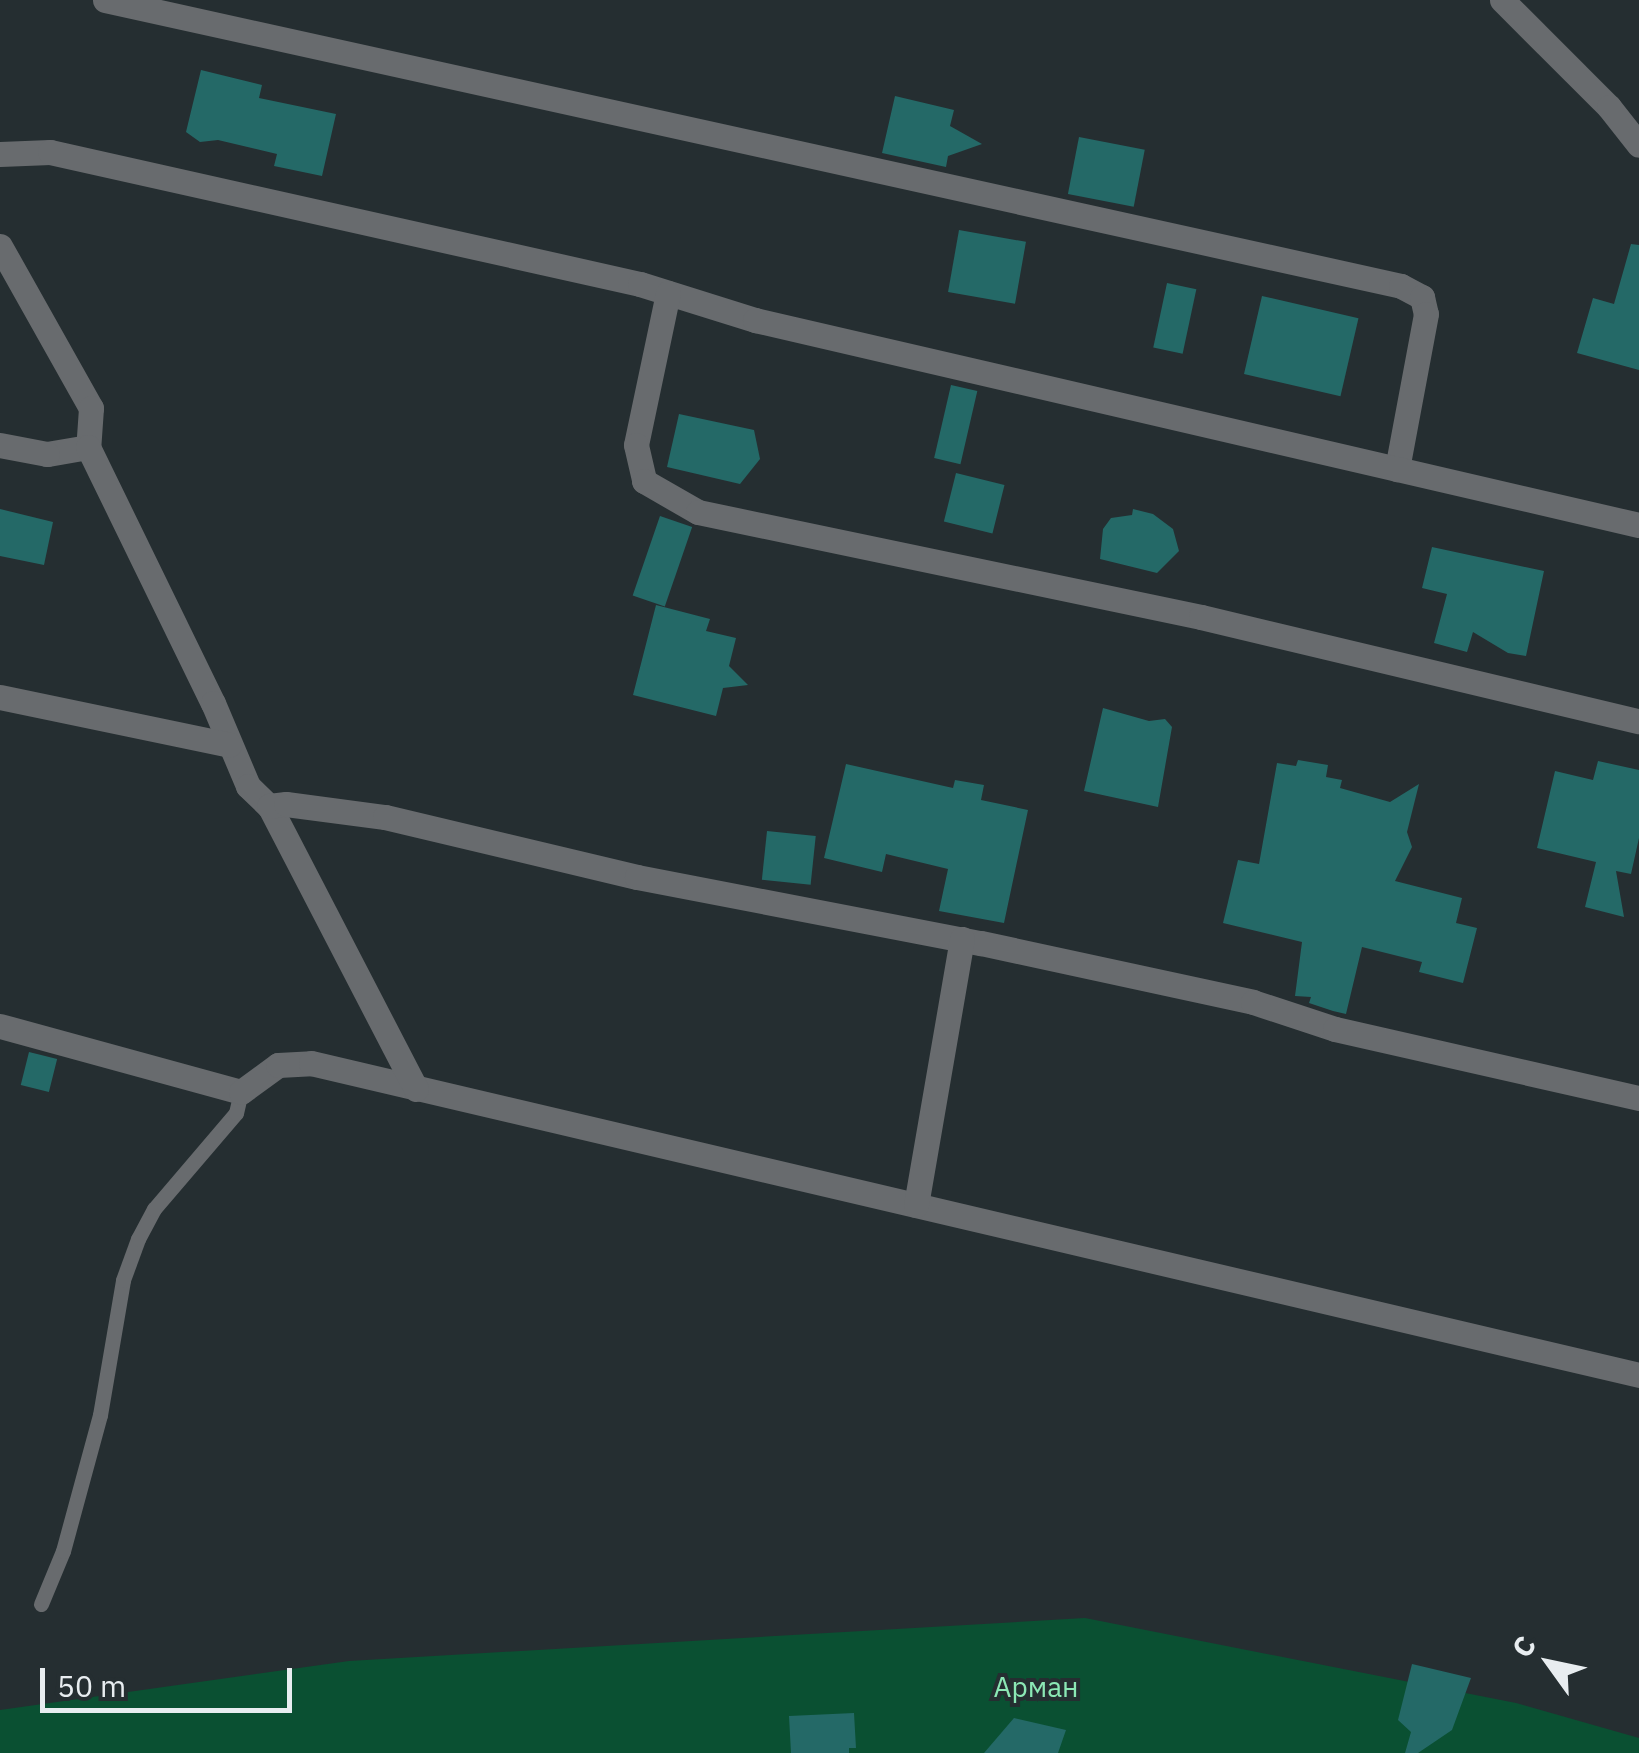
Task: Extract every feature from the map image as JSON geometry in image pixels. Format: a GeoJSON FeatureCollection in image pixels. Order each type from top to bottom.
{"type":"FeatureCollection","features":[{"type":"Feature","properties":{"kind":"street"},"geometry":{"type":"LineString","coordinates":[[105,0],[1401,286],[1422,297],[1426,314],[1397,470]]}},
{"type":"Feature","properties":{"kind":"street"},"geometry":{"type":"LineString","coordinates":[[1502,0],[1608,107],[1639,145]]}},
{"type":"Feature","properties":{"kind":"street"},"geometry":{"type":"LineString","coordinates":[[0,154],[50,152],[86,160],[668,293],[755,320],[1639,525]]}},
{"type":"Feature","properties":{"kind":"street"},"geometry":{"type":"LineString","coordinates":[[0,246],[91,408],[88,448],[248,786],[270,806],[416,1089]]}},
{"type":"Feature","properties":{"kind":"street"},"geometry":{"type":"LineString","coordinates":[[668,293],[636,445],[644,481],[698,512],[1200,617],[1639,721]]}},
{"type":"Feature","properties":{"kind":"street"},"geometry":{"type":"LineString","coordinates":[[0,446],[47,454],[88,448]]}},
{"type":"Feature","properties":{"kind":"street"},"geometry":{"type":"LineString","coordinates":[[0,697],[229,745]]}},
{"type":"Feature","properties":{"kind":"street"},"geometry":{"type":"LineString","coordinates":[[270,806],[286,804],[385,818],[637,877],[1253,1002],[1335,1029],[1639,1098]]}},
{"type":"Feature","properties":{"kind":"street"},"geometry":{"type":"LineString","coordinates":[[916,1204],[962,940]]}},
{"type":"Feature","properties":{"kind":"street"},"geometry":{"type":"LineString","coordinates":[[0,1026],[241,1092],[278,1065],[312,1063],[1639,1374]]}},
{"type":"Feature","properties":{"kind":"lane"},"geometry":{"type":"LineString","coordinates":[[41,1604],[63,1551],[100,1415],[123,1280],[138,1239],[154,1208],[236,1113],[241,1092]]}},
{"type":"Feature","properties":{"kind":"green space","name":"Арман"},"geometry":{"type":"Polygon","coordinates":[[[1085,1618],[1516,1703],[1639,1738],[1639,1753],[0,1753],[0,1710],[349,1661],[1085,1618]]]}},
{"type":"Feature","properties":{"kind":"building"},"geometry":{"type":"Polygon","coordinates":[[[201,70],[262,85],[259,98],[336,114],[322,176],[274,166],[277,154],[218,140],[200,142],[186,132],[201,70]]]}},
{"type":"Feature","properties":{"kind":"building"},"geometry":{"type":"Polygon","coordinates":[[[895,96],[954,110],[950,126],[982,144],[948,156],[946,167],[882,153],[895,96]]]}},
{"type":"Feature","properties":{"kind":"building"},"geometry":{"type":"Polygon","coordinates":[[[1079,137],[1145,150],[1134,207],[1068,194],[1079,137]]]}},
{"type":"Feature","properties":{"kind":"building"},"geometry":{"type":"Polygon","coordinates":[[[959,230],[1026,242],[1015,304],[948,292],[959,230]]]}},
{"type":"Feature","properties":{"kind":"building"},"geometry":{"type":"Polygon","coordinates":[[[1631,244],[1639,245],[1639,370],[1577,353],[1593,298],[1614,304],[1631,244]]]}},
{"type":"Feature","properties":{"kind":"building"},"geometry":{"type":"Polygon","coordinates":[[[1167,283],[1196,289],[1183,354],[1153,348],[1167,283]]]}},
{"type":"Feature","properties":{"kind":"building"},"geometry":{"type":"Polygon","coordinates":[[[1262,296],[1358,318],[1340,396],[1244,374],[1262,296]]]}},
{"type":"Feature","properties":{"kind":"building"},"geometry":{"type":"Polygon","coordinates":[[[951,385],[977,391],[960,464],[934,458],[951,385]]]}},
{"type":"Feature","properties":{"kind":"building"},"geometry":{"type":"Polygon","coordinates":[[[679,414],[754,430],[760,459],[740,484],[667,467],[679,414]]]}},
{"type":"Feature","properties":{"kind":"building"},"geometry":{"type":"Polygon","coordinates":[[[956,473],[1005,485],[992,534],[944,522],[956,473]]]}},
{"type":"Feature","properties":{"kind":"building"},"geometry":{"type":"Polygon","coordinates":[[[0,509],[53,522],[44,565],[0,556],[0,509]]]}},
{"type":"Feature","properties":{"kind":"building"},"geometry":{"type":"Polygon","coordinates":[[[1133,509],[1153,514],[1173,529],[1179,551],[1157,573],[1100,559],[1103,529],[1111,518],[1132,515],[1133,509]]]}},
{"type":"Feature","properties":{"kind":"building"},"geometry":{"type":"Polygon","coordinates":[[[660,516],[692,527],[665,606],[633,595],[660,516]]]}},
{"type":"Feature","properties":{"kind":"building"},"geometry":{"type":"Polygon","coordinates":[[[1432,547],[1544,571],[1526,656],[1508,653],[1473,632],[1467,652],[1434,643],[1447,594],[1422,588],[1432,547]]]}},
{"type":"Feature","properties":{"kind":"building"},"geometry":{"type":"Polygon","coordinates":[[[656,605],[710,619],[706,631],[736,638],[729,666],[748,685],[723,688],[716,716],[633,695],[656,605]]]}},
{"type":"Feature","properties":{"kind":"building"},"geometry":{"type":"Polygon","coordinates":[[[1103,708],[1149,721],[1165,719],[1172,727],[1158,807],[1084,791],[1103,708]]]}},
{"type":"Feature","properties":{"kind":"building"},"geometry":{"type":"Polygon","coordinates":[[[1298,760],[1328,765],[1326,777],[1342,780],[1340,788],[1390,802],[1419,784],[1407,832],[1412,847],[1395,881],[1462,898],[1456,923],[1477,928],[1463,983],[1419,972],[1422,962],[1362,947],[1346,1014],[1333,1011],[1309,1003],[1311,997],[1295,996],[1302,942],[1223,923],[1238,860],[1259,864],[1277,763],[1296,766],[1298,760]]]}},
{"type":"Feature","properties":{"kind":"building"},"geometry":{"type":"Polygon","coordinates":[[[1598,761],[1639,770],[1639,838],[1631,874],[1616,871],[1624,917],[1585,907],[1596,862],[1537,848],[1555,771],[1593,780],[1598,761]]]}},
{"type":"Feature","properties":{"kind":"building"},"geometry":{"type":"Polygon","coordinates":[[[846,764],[953,788],[955,780],[984,785],[981,800],[1028,810],[1004,923],[939,911],[948,869],[886,854],[882,872],[824,858],[846,764]]]}},
{"type":"Feature","properties":{"kind":"building"},"geometry":{"type":"Polygon","coordinates":[[[767,831],[816,836],[811,885],[762,880],[767,831]]]}},
{"type":"Feature","properties":{"kind":"building"},"geometry":{"type":"Polygon","coordinates":[[[29,1052],[57,1059],[49,1092],[21,1085],[29,1052]]]}},
{"type":"Feature","properties":{"kind":"building"},"geometry":{"type":"Polygon","coordinates":[[[1412,1664],[1471,1678],[1452,1730],[1418,1753],[1405,1753],[1411,1732],[1398,1720],[1412,1664]]]}},
{"type":"Feature","properties":{"kind":"building"},"geometry":{"type":"Polygon","coordinates":[[[854,1713],[856,1748],[849,1748],[849,1753],[791,1753],[789,1716],[854,1713]]]}},
{"type":"Feature","properties":{"kind":"building"},"geometry":{"type":"Polygon","coordinates":[[[1014,1718],[1066,1730],[1058,1753],[984,1753],[1014,1718]]]}}]}
